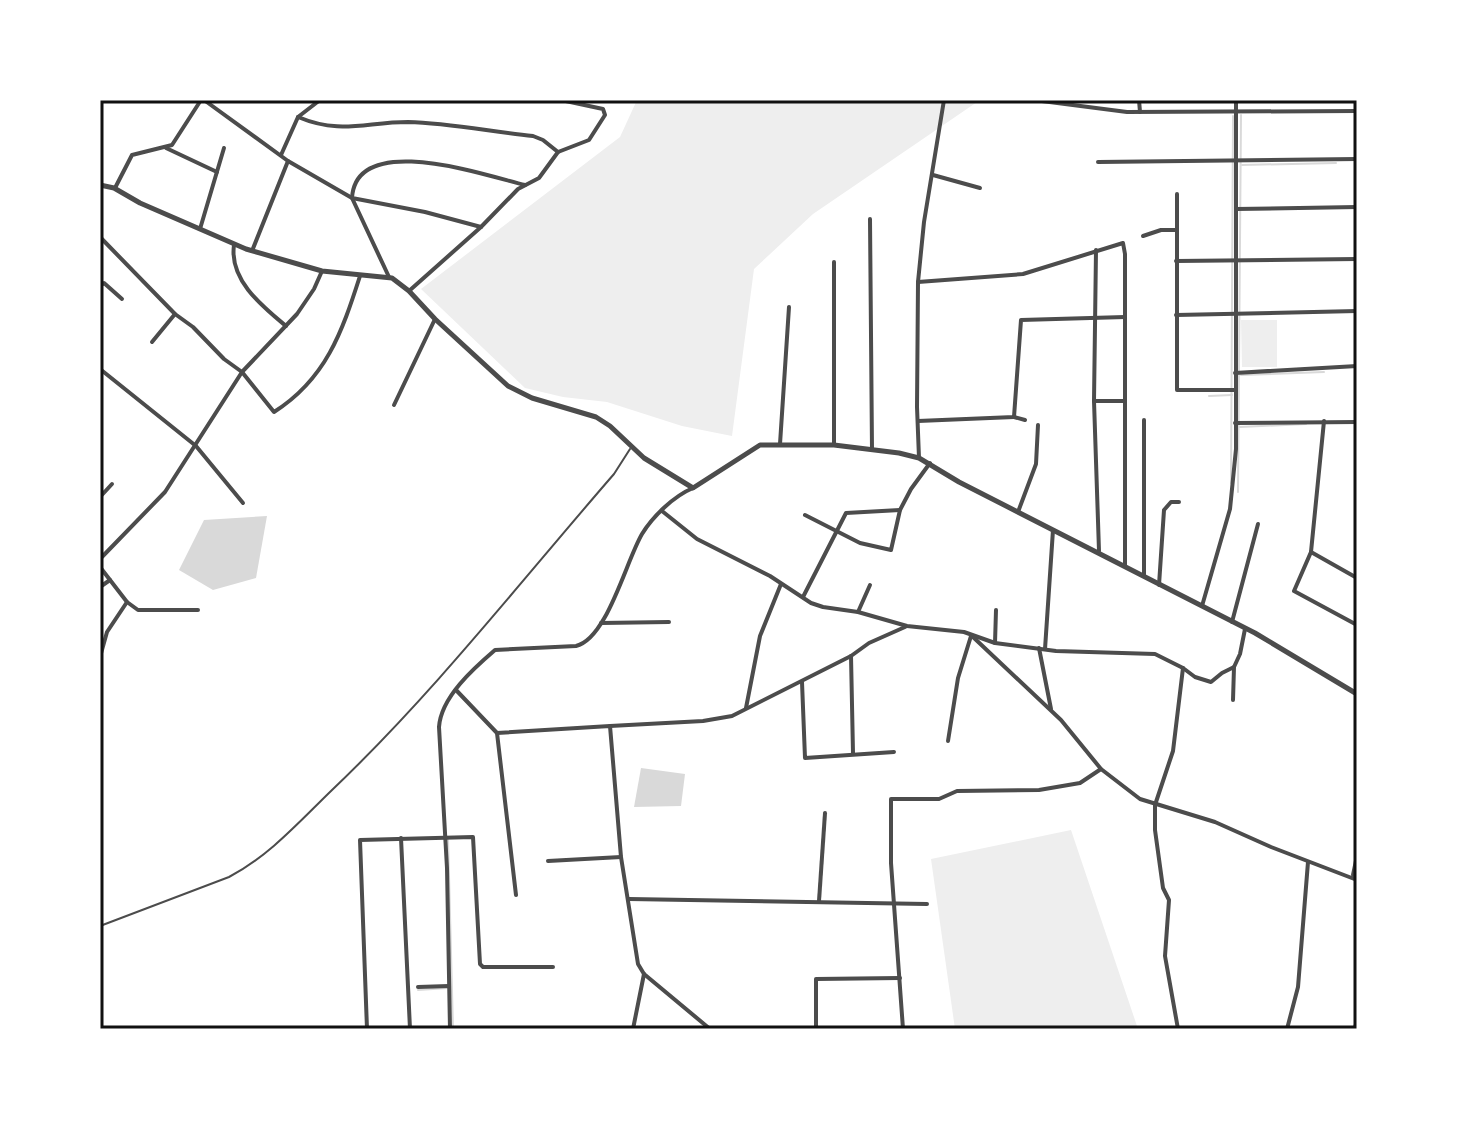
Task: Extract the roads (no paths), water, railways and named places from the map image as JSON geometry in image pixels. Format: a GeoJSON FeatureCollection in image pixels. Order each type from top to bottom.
{"type":"FeatureCollection","features":[{"type":"Feature","properties":{"kind":"street"},"geometry":{"type":"LineString","coordinates":[[114,188],[132,155],[166,148],[176,142],[202,100],[288,161],[352,198],[481,227]]}},
{"type":"Feature","properties":{"kind":"street"},"geometry":{"type":"LineString","coordinates":[[281,155],[298,117],[320,100]]}},
{"type":"Feature","properties":{"kind":"street"},"geometry":{"type":"LineString","coordinates":[[409,291],[525,185],[539,178],[558,152],[589,140],[605,113],[601,108],[561,100]]}},
{"type":"Feature","properties":{"kind":"street"},"geometry":{"type":"LineString","coordinates":[[919,458],[918,282],[924,222],[944,100]]}},
{"type":"Feature","properties":{"kind":"street"},"geometry":{"type":"LineString","coordinates":[[1034,100],[1140,112],[1357,111]]}},
{"type":"Feature","properties":{"kind":"street"},"geometry":{"type":"LineString","coordinates":[[1139,100],[1140,112]]}},
{"type":"Feature","properties":{"kind":"street"},"geometry":{"type":"LineString","coordinates":[[1202,606],[1232,499],[1238,161],[1236,100]]}},
{"type":"Feature","properties":{"kind":"street"},"geometry":{"type":"LineString","coordinates":[[298,117],[315,124],[336,127],[411,122],[533,136],[558,152]]}},
{"type":"Feature","properties":{"kind":"street"},"geometry":{"type":"LineString","coordinates":[[166,148],[217,172]]}},
{"type":"Feature","properties":{"kind":"street"},"geometry":{"type":"LineString","coordinates":[[200,229],[224,148]]}},
{"type":"Feature","properties":{"kind":"street"},"geometry":{"type":"LineString","coordinates":[[1098,162],[1357,159]]}},
{"type":"Feature","properties":{"kind":"street"},"geometry":{"type":"LineString","coordinates":[[252,251],[288,161]]}},
{"type":"Feature","properties":{"kind":"street"},"geometry":{"type":"LineString","coordinates":[[389,277],[352,198],[354,184],[360,174],[392,163],[436,162],[525,185]]}},
{"type":"Feature","properties":{"kind":"street"},"geometry":{"type":"LineString","coordinates":[[933,175],[980,188]]}},
{"type":"Feature","properties":{"kind":"street"},"geometry":{"type":"LineString","coordinates":[[100,185],[114,188],[140,203],[252,251],[322,271],[389,277],[409,291],[508,386],[532,398],[596,417],[632,448],[693,488]]}},
{"type":"Feature","properties":{"kind":"street"},"geometry":{"type":"LineString","coordinates":[[1177,194],[1177,390],[1235,390]]}},
{"type":"Feature","properties":{"kind":"street"},"geometry":{"type":"LineString","coordinates":[[1236,209],[1357,207]]}},
{"type":"Feature","properties":{"kind":"street"},"geometry":{"type":"LineString","coordinates":[[870,219],[872,449]]}},
{"type":"Feature","properties":{"kind":"street"},"geometry":{"type":"LineString","coordinates":[[1143,236],[1175,230]]}},
{"type":"Feature","properties":{"kind":"street"},"geometry":{"type":"LineString","coordinates":[[100,237],[175,314],[242,372],[276,412],[318,372],[331,353],[360,274]]}},
{"type":"Feature","properties":{"kind":"street"},"geometry":{"type":"LineString","coordinates":[[918,282],[1023,274],[1123,243],[1125,565]]}},
{"type":"Feature","properties":{"kind":"street"},"geometry":{"type":"LineString","coordinates":[[234,245],[234,259],[254,298],[287,326]]}},
{"type":"Feature","properties":{"kind":"street"},"geometry":{"type":"LineString","coordinates":[[1096,250],[1094,401],[1099,551]]}},
{"type":"Feature","properties":{"kind":"street"},"geometry":{"type":"LineString","coordinates":[[1176,261],[1357,259]]}},
{"type":"Feature","properties":{"kind":"street"},"geometry":{"type":"LineString","coordinates":[[834,262],[834,445]]}},
{"type":"Feature","properties":{"kind":"street"},"geometry":{"type":"LineString","coordinates":[[100,559],[165,492],[242,372],[287,326],[314,289],[322,271]]}},
{"type":"Feature","properties":{"kind":"street"},"geometry":{"type":"LineString","coordinates":[[100,286],[104,283],[122,299]]}},
{"type":"Feature","properties":{"kind":"street"},"geometry":{"type":"LineString","coordinates":[[780,445],[789,307]]}},
{"type":"Feature","properties":{"kind":"street"},"geometry":{"type":"LineString","coordinates":[[1176,315],[1357,311]]}},
{"type":"Feature","properties":{"kind":"street"},"geometry":{"type":"LineString","coordinates":[[152,342],[175,314]]}},
{"type":"Feature","properties":{"kind":"street"},"geometry":{"type":"LineString","coordinates":[[1014,417],[1021,320],[1125,317]]}},
{"type":"Feature","properties":{"kind":"street"},"geometry":{"type":"LineString","coordinates":[[394,405],[435,319]]}},
{"type":"Feature","properties":{"kind":"street"},"geometry":{"type":"LineString","coordinates":[[1235,373],[1357,366]]}},
{"type":"Feature","properties":{"kind":"street"},"geometry":{"type":"LineString","coordinates":[[100,369],[196,446],[243,503]]}},
{"type":"Feature","properties":{"kind":"street"},"geometry":{"type":"LineString","coordinates":[[1094,401],[1125,401]]}},
{"type":"Feature","properties":{"kind":"street"},"geometry":{"type":"LineString","coordinates":[[918,421],[1014,417],[1025,420]]}},
{"type":"Feature","properties":{"kind":"street"},"geometry":{"type":"LineString","coordinates":[[1144,420],[1144,576]]}},
{"type":"Feature","properties":{"kind":"street"},"geometry":{"type":"LineString","coordinates":[[1324,421],[1311,552],[1294,591],[1357,625]]}},
{"type":"Feature","properties":{"kind":"street"},"geometry":{"type":"LineString","coordinates":[[1235,423],[1357,422]]}},
{"type":"Feature","properties":{"kind":"street"},"geometry":{"type":"LineString","coordinates":[[1018,512],[1036,464],[1038,425]]}},
{"type":"Feature","properties":{"kind":"street"},"geometry":{"type":"LineString","coordinates":[[450,1029],[447,868],[439,720],[456,690],[495,650],[581,645],[587,642],[601,623],[643,533],[662,511],[760,445],[834,445],[919,458],[1245,628],[1357,694]]}},
{"type":"Feature","properties":{"kind":"street"},"geometry":{"type":"LineString","coordinates":[[805,515],[860,543],[891,550],[900,510],[930,463]]}},
{"type":"Feature","properties":{"kind":"street"},"geometry":{"type":"LineString","coordinates":[[100,497],[112,484]]}},
{"type":"Feature","properties":{"kind":"street"},"geometry":{"type":"LineString","coordinates":[[1159,585],[1164,510],[1171,502],[1179,502]]}},
{"type":"Feature","properties":{"kind":"street"},"geometry":{"type":"LineString","coordinates":[[803,597],[846,513],[900,510]]}},
{"type":"Feature","properties":{"kind":"street"},"geometry":{"type":"LineString","coordinates":[[662,511],[697,539],[823,607],[858,612],[907,626],[964,632],[1052,711],[1101,769],[1140,799],[1215,822],[1357,880]]}},
{"type":"Feature","properties":{"kind":"street"},"geometry":{"type":"LineString","coordinates":[[1232,622],[1258,524]]}},
{"type":"Feature","properties":{"kind":"street"},"geometry":{"type":"LineString","coordinates":[[1052,711],[1042,649],[1053,530]]}},
{"type":"Feature","properties":{"kind":"street"},"geometry":{"type":"LineString","coordinates":[[1311,552],[1357,578]]}},
{"type":"Feature","properties":{"kind":"street"},"geometry":{"type":"LineString","coordinates":[[100,567],[127,602],[141,611],[198,610]]}},
{"type":"Feature","properties":{"kind":"street"},"geometry":{"type":"LineString","coordinates":[[100,587],[110,580]]}},
{"type":"Feature","properties":{"kind":"street"},"geometry":{"type":"LineString","coordinates":[[745,710],[760,636],[781,584]]}},
{"type":"Feature","properties":{"kind":"street"},"geometry":{"type":"LineString","coordinates":[[858,612],[870,585]]}},
{"type":"Feature","properties":{"kind":"street"},"geometry":{"type":"LineString","coordinates":[[100,657],[107,632],[127,602]]}},
{"type":"Feature","properties":{"kind":"street"},"geometry":{"type":"LineString","coordinates":[[995,643],[996,610]]}},
{"type":"Feature","properties":{"kind":"street"},"geometry":{"type":"LineString","coordinates":[[601,623],[669,622]]}},
{"type":"Feature","properties":{"kind":"street"},"geometry":{"type":"LineString","coordinates":[[497,733],[722,719],[802,682],[869,643],[907,626]]}},
{"type":"Feature","properties":{"kind":"street"},"geometry":{"type":"LineString","coordinates":[[1233,700],[1234,667],[1245,628]]}},
{"type":"Feature","properties":{"kind":"street"},"geometry":{"type":"LineString","coordinates":[[971,636],[995,643],[1042,649],[1155,654],[1195,677],[1211,682],[1234,667]]}},
{"type":"Feature","properties":{"kind":"street"},"geometry":{"type":"LineString","coordinates":[[948,741],[958,678],[971,636]]}},
{"type":"Feature","properties":{"kind":"street"},"geometry":{"type":"LineString","coordinates":[[851,656],[853,755]]}},
{"type":"Feature","properties":{"kind":"street"},"geometry":{"type":"LineString","coordinates":[[1178,1029],[1165,956],[1169,900],[1163,888],[1155,805],[1173,751],[1183,668]]}},
{"type":"Feature","properties":{"kind":"street"},"geometry":{"type":"LineString","coordinates":[[802,682],[805,758],[894,752]]}},
{"type":"Feature","properties":{"kind":"street"},"geometry":{"type":"LineString","coordinates":[[456,690],[497,733],[516,895]]}},
{"type":"Feature","properties":{"kind":"street"},"geometry":{"type":"LineString","coordinates":[[610,726],[621,857],[637,959],[644,974],[710,1029]]}},
{"type":"Feature","properties":{"kind":"street"},"geometry":{"type":"LineString","coordinates":[[903,1029],[891,863],[892,798],[936,799],[957,791],[1039,790],[1080,783],[1101,769]]}},
{"type":"Feature","properties":{"kind":"street"},"geometry":{"type":"LineString","coordinates":[[819,901],[825,813]]}},
{"type":"Feature","properties":{"kind":"street"},"geometry":{"type":"LineString","coordinates":[[367,1029],[360,840],[473,837],[481,966],[553,967]]}},
{"type":"Feature","properties":{"kind":"street"},"geometry":{"type":"LineString","coordinates":[[401,838],[410,1029]]}},
{"type":"Feature","properties":{"kind":"street"},"geometry":{"type":"LineString","coordinates":[[1353,875],[1357,856]]}},
{"type":"Feature","properties":{"kind":"street"},"geometry":{"type":"LineString","coordinates":[[548,861],[621,857]]}},
{"type":"Feature","properties":{"kind":"street"},"geometry":{"type":"LineString","coordinates":[[1287,1029],[1298,987],[1308,862]]}},
{"type":"Feature","properties":{"kind":"street"},"geometry":{"type":"LineString","coordinates":[[629,899],[927,904]]}},
{"type":"Feature","properties":{"kind":"street"},"geometry":{"type":"LineString","coordinates":[[633,1029],[644,974]]}},
{"type":"Feature","properties":{"kind":"street"},"geometry":{"type":"LineString","coordinates":[[816,1029],[816,979],[900,978]]}},
{"type":"Feature","properties":{"kind":"street"},"geometry":{"type":"LineString","coordinates":[[418,987],[449,986]]}},
{"type":"Feature","properties":{"kind":"lane"},"geometry":{"type":"LineString","coordinates":[[100,926],[229,877],[246,868],[281,840],[441,679],[614,474],[620,461],[632,448]]}},
{"type":"Feature","properties":{"kind":"waterway"},"geometry":{"type":"LineString","coordinates":[[1238,492],[1241,115]]}},
{"type":"Feature","properties":{"kind":"waterway"},"geometry":{"type":"LineString","coordinates":[[1231,483],[1233,116]]}},
{"type":"Feature","properties":{"kind":"waterway"},"geometry":{"type":"LineString","coordinates":[[1242,165],[1336,163]]}},
{"type":"Feature","properties":{"kind":"waterway"},"geometry":{"type":"LineString","coordinates":[[1241,375],[1324,372]]}},
{"type":"Feature","properties":{"kind":"waterway"},"geometry":{"type":"LineString","coordinates":[[1209,396],[1232,395]]}},
{"type":"Feature","properties":{"kind":"waterway"},"geometry":{"type":"LineString","coordinates":[[1240,427],[1306,424]]}},
{"type":"Feature","properties":{"kind":"waterway"},"geometry":{"type":"LineString","coordinates":[[448,838],[453,1029]]}},
{"type":"Feature","properties":{"kind":"waterway"},"geometry":{"type":"LineString","coordinates":[[418,990],[448,988]]}}]}
